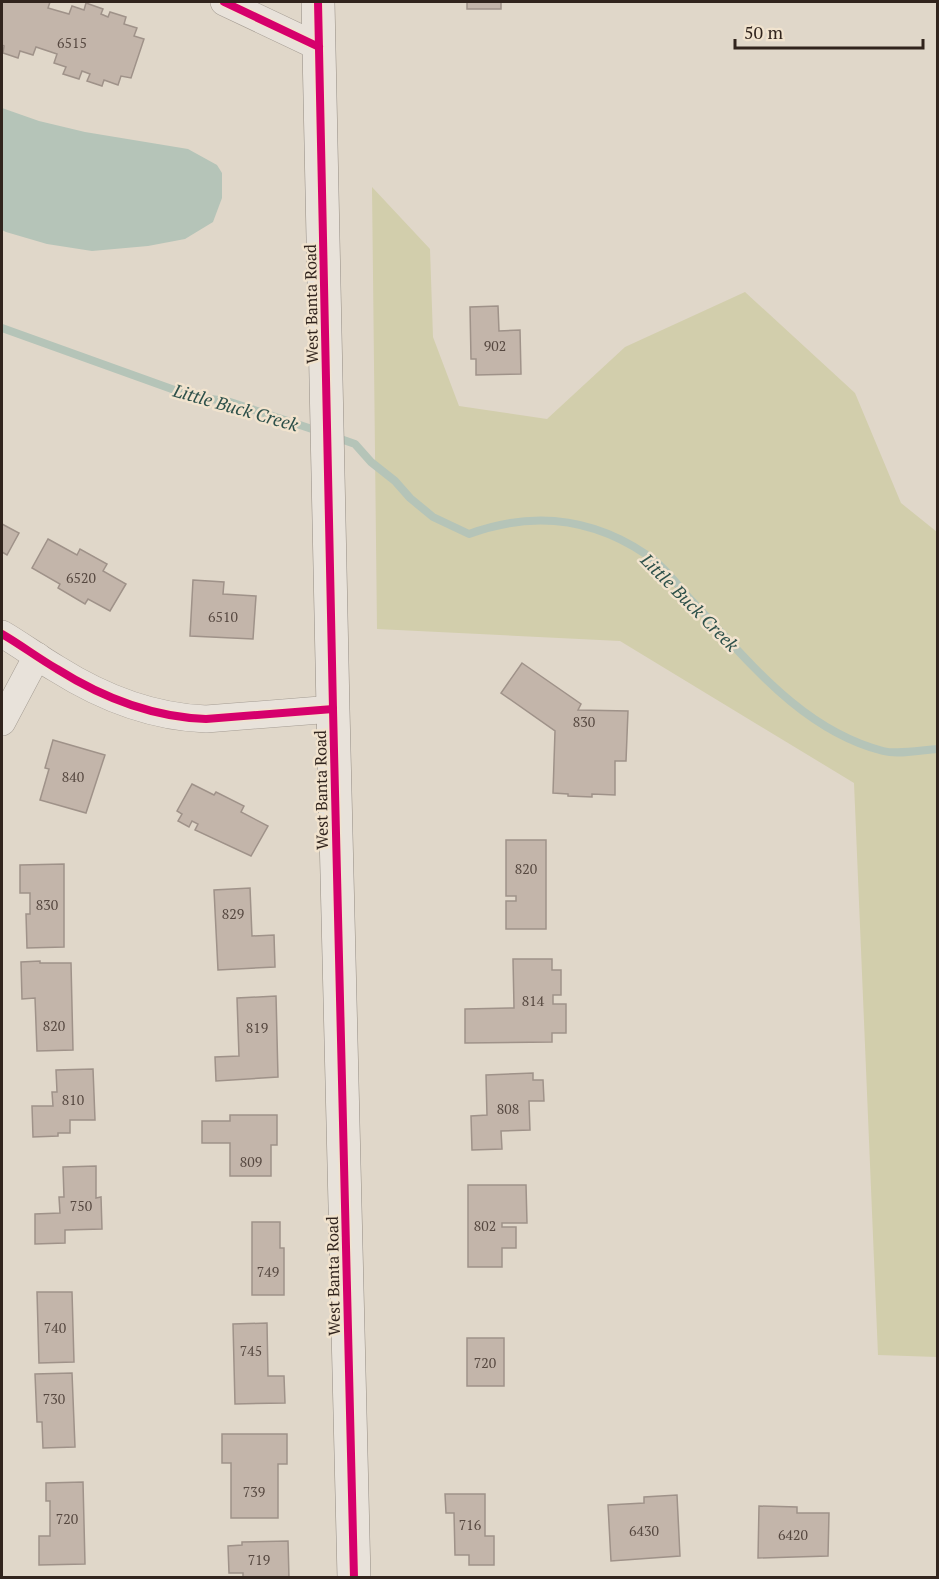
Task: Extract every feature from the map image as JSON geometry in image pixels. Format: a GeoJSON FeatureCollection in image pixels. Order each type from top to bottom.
{"type":"FeatureCollection","features":[{"type":"Feature","properties":{"kind":"street"},"geometry":{"type":"LineString","coordinates":[[228,2],[319,47]]}},
{"type":"Feature","properties":{"kind":"street","name":"West Banta Road"},"geometry":{"type":"LineString","coordinates":[[318,2],[354,1578]]}},
{"type":"Feature","properties":{"kind":"street"},"geometry":{"type":"LineString","coordinates":[[2,634],[60,671],[116,700],[170,716],[206,719],[333,710]]}},
{"type":"Feature","properties":{"kind":"street"},"geometry":{"type":"LineString","coordinates":[[2,722],[37,656]]}},
{"type":"Feature","properties":{"kind":"shaded area"},"geometry":{"type":"Polygon","coordinates":[[[2,108],[39,121],[85,132],[188,149],[217,165],[222,173],[222,198],[213,222],[185,239],[148,246],[92,251],[47,244],[2,230],[2,108]]]}},
{"type":"Feature","properties":{"kind":"shaded area"},"geometry":{"type":"Polygon","coordinates":[[[372,187],[430,249],[433,337],[459,406],[547,419],[625,347],[745,292],[855,393],[901,503],[937,532],[937,1357],[878,1355],[854,783],[620,641],[377,629],[372,187]]]}},
{"type":"Feature","properties":{"kind":"building"},"geometry":{"type":"Polygon","coordinates":[[[2,2],[50,2],[48,8],[69,14],[72,6],[84,10],[86,3],[103,9],[101,14],[108,17],[110,12],[126,17],[124,24],[137,28],[134,36],[144,39],[131,78],[121,76],[118,85],[104,80],[102,86],[87,81],[90,74],[82,71],[79,79],[63,74],[66,67],[54,63],[57,54],[36,47],[33,55],[20,51],[18,58],[3,53],[2,2]]]}},
{"type":"Feature","properties":{"kind":"building"},"geometry":{"type":"Polygon","coordinates":[[[467,2],[501,2],[501,9],[467,9],[467,2]]]}},
{"type":"Feature","properties":{"kind":"building"},"geometry":{"type":"Polygon","coordinates":[[[498,306],[499,331],[520,330],[521,374],[476,375],[476,359],[471,359],[470,307],[498,306]]]}},
{"type":"Feature","properties":{"kind":"building"},"geometry":{"type":"Polygon","coordinates":[[[2,524],[19,533],[7,555],[2,552],[2,524]]]}},
{"type":"Feature","properties":{"kind":"building"},"geometry":{"type":"Polygon","coordinates":[[[48,539],[77,555],[80,549],[107,564],[103,571],[126,584],[110,611],[88,599],[85,604],[58,588],[60,584],[32,568],[48,539]]]}},
{"type":"Feature","properties":{"kind":"building"},"geometry":{"type":"Polygon","coordinates":[[[193,580],[224,582],[223,594],[256,596],[253,639],[190,636],[193,580]]]}},
{"type":"Feature","properties":{"kind":"building"},"geometry":{"type":"Polygon","coordinates":[[[522,663],[581,704],[578,710],[628,711],[626,761],[615,761],[615,795],[592,794],[592,797],[553,793],[555,731],[501,693],[522,663]]]}},
{"type":"Feature","properties":{"kind":"building"},"geometry":{"type":"Polygon","coordinates":[[[53,740],[105,755],[86,813],[40,800],[49,769],[45,768],[53,740]]]}},
{"type":"Feature","properties":{"kind":"building"},"geometry":{"type":"Polygon","coordinates":[[[192,784],[214,795],[216,792],[244,806],[241,812],[268,826],[251,856],[195,830],[198,824],[192,821],[189,827],[178,821],[182,814],[177,811],[192,784]]]}},
{"type":"Feature","properties":{"kind":"building"},"geometry":{"type":"Polygon","coordinates":[[[506,840],[546,840],[546,929],[506,929],[506,901],[516,901],[516,896],[506,896],[506,840]]]}},
{"type":"Feature","properties":{"kind":"building"},"geometry":{"type":"Polygon","coordinates":[[[64,864],[64,947],[27,948],[26,914],[30,914],[30,893],[20,893],[20,865],[64,864]]]}},
{"type":"Feature","properties":{"kind":"building"},"geometry":{"type":"Polygon","coordinates":[[[250,888],[252,936],[274,935],[275,967],[218,970],[214,890],[250,888]]]}},
{"type":"Feature","properties":{"kind":"building"},"geometry":{"type":"Polygon","coordinates":[[[513,959],[552,959],[552,970],[561,970],[561,995],[553,995],[553,1004],[566,1004],[566,1033],[552,1033],[552,1042],[465,1043],[465,1009],[514,1008],[513,959]]]}},
{"type":"Feature","properties":{"kind":"building"},"geometry":{"type":"Polygon","coordinates":[[[40,961],[40,963],[71,963],[73,1050],[37,1051],[35,998],[22,999],[21,962],[40,961]]]}},
{"type":"Feature","properties":{"kind":"building"},"geometry":{"type":"Polygon","coordinates":[[[276,996],[278,1077],[216,1081],[215,1057],[239,1056],[237,998],[276,996]]]}},
{"type":"Feature","properties":{"kind":"building"},"geometry":{"type":"Polygon","coordinates":[[[93,1069],[95,1120],[70,1120],[70,1133],[33,1137],[32,1106],[53,1106],[52,1092],[57,1092],[56,1070],[93,1069]]]}},
{"type":"Feature","properties":{"kind":"building"},"geometry":{"type":"Polygon","coordinates":[[[533,1073],[533,1080],[543,1080],[544,1101],[529,1101],[530,1130],[501,1131],[502,1149],[472,1150],[471,1116],[487,1115],[486,1075],[533,1073]]]}},
{"type":"Feature","properties":{"kind":"building"},"geometry":{"type":"Polygon","coordinates":[[[230,1115],[277,1115],[277,1145],[271,1145],[271,1176],[230,1176],[230,1143],[202,1143],[202,1121],[230,1121],[230,1115]]]}},
{"type":"Feature","properties":{"kind":"building"},"geometry":{"type":"Polygon","coordinates":[[[96,1166],[96,1198],[101,1197],[102,1229],[65,1230],[65,1243],[35,1244],[35,1214],[60,1213],[59,1197],[64,1197],[63,1167],[96,1166]]]}},
{"type":"Feature","properties":{"kind":"building"},"geometry":{"type":"Polygon","coordinates":[[[468,1185],[526,1185],[527,1223],[502,1223],[502,1227],[516,1227],[516,1248],[502,1248],[502,1267],[468,1267],[468,1185]]]}},
{"type":"Feature","properties":{"kind":"building"},"geometry":{"type":"Polygon","coordinates":[[[252,1222],[280,1222],[280,1248],[284,1248],[284,1295],[252,1295],[252,1222]]]}},
{"type":"Feature","properties":{"kind":"building"},"geometry":{"type":"Polygon","coordinates":[[[37,1292],[72,1292],[74,1362],[39,1363],[37,1292]]]}},
{"type":"Feature","properties":{"kind":"building"},"geometry":{"type":"Polygon","coordinates":[[[267,1323],[268,1376],[284,1376],[285,1403],[235,1404],[233,1324],[267,1323]]]}},
{"type":"Feature","properties":{"kind":"building"},"geometry":{"type":"Polygon","coordinates":[[[467,1338],[504,1338],[504,1386],[467,1386],[467,1338]]]}},
{"type":"Feature","properties":{"kind":"building"},"geometry":{"type":"Polygon","coordinates":[[[72,1373],[75,1447],[43,1448],[42,1422],[37,1422],[35,1374],[72,1373]]]}},
{"type":"Feature","properties":{"kind":"building"},"geometry":{"type":"Polygon","coordinates":[[[222,1434],[287,1434],[287,1464],[278,1464],[278,1518],[231,1518],[231,1463],[222,1463],[222,1434]]]}},
{"type":"Feature","properties":{"kind":"building"},"geometry":{"type":"Polygon","coordinates":[[[83,1482],[85,1564],[39,1565],[39,1536],[50,1536],[50,1501],[46,1501],[46,1483],[83,1482]]]}},
{"type":"Feature","properties":{"kind":"building"},"geometry":{"type":"Polygon","coordinates":[[[445,1494],[485,1494],[485,1536],[494,1536],[494,1565],[469,1565],[469,1555],[455,1555],[454,1513],[446,1513],[445,1494]]]}},
{"type":"Feature","properties":{"kind":"building"},"geometry":{"type":"Polygon","coordinates":[[[677,1495],[680,1556],[611,1561],[608,1505],[644,1503],[644,1497],[677,1495]]]}},
{"type":"Feature","properties":{"kind":"building"},"geometry":{"type":"Polygon","coordinates":[[[759,1506],[797,1507],[797,1513],[829,1513],[828,1556],[758,1558],[759,1506]]]}},
{"type":"Feature","properties":{"kind":"building"},"geometry":{"type":"Polygon","coordinates":[[[288,1541],[289,1578],[243,1578],[243,1573],[229,1573],[228,1546],[242,1545],[242,1542],[288,1541]]]}},
{"type":"Feature","properties":{"kind":"waterway","name":"Little Buck Creek"},"geometry":{"type":"LineString","coordinates":[[2,328],[194,397],[227,401],[318,431]]}},
{"type":"Feature","properties":{"kind":"waterway","name":"Little Buck Creek"},"geometry":{"type":"LineString","coordinates":[[335,437],[355,444],[371,462],[433,517],[469,534],[516,522],[561,522],[604,532],[626,542],[647,555],[671,576],[777,690],[826,727],[854,741],[883,751],[938,749]]}},
{"type":"Feature","properties":{"kind":"cycle path"},"geometry":{"type":"LineString","coordinates":[[224,2],[319,47]]}},
{"type":"Feature","properties":{"kind":"cycle path"},"geometry":{"type":"LineString","coordinates":[[318,2],[354,1578]]}},
{"type":"Feature","properties":{"kind":"cycle path"},"geometry":{"type":"LineString","coordinates":[[2,634],[92,689],[147,710],[206,719],[333,709]]}}]}
